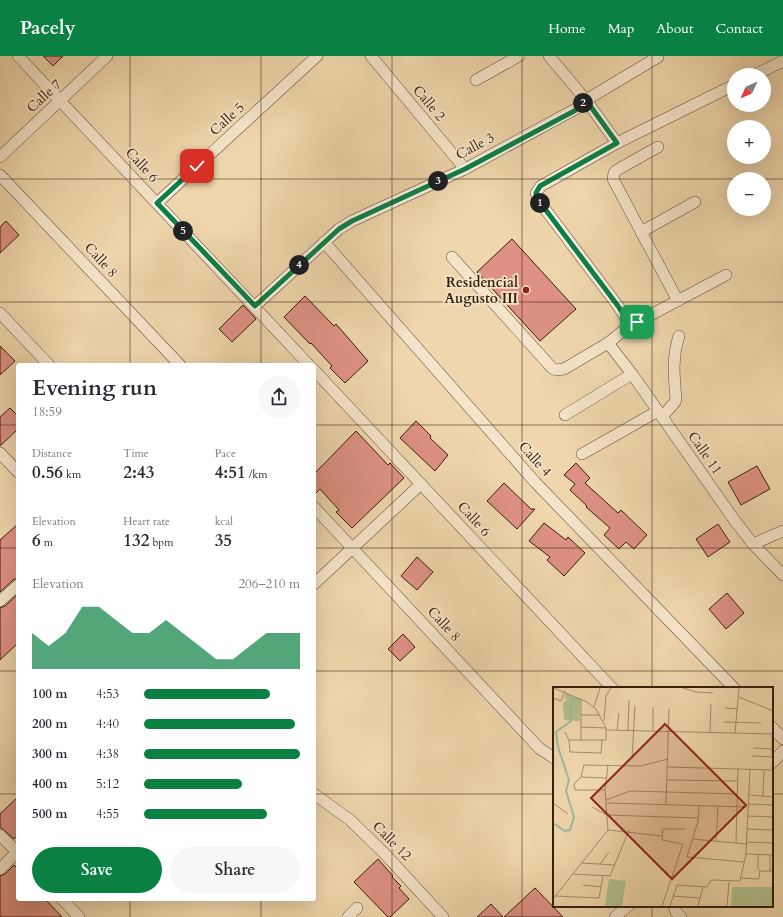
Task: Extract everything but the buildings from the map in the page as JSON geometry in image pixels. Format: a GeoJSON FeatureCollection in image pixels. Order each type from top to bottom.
{"type":"FeatureCollection","features":[{"type":"Feature","properties":{"kind":"street","name":"Calle 6"},"geometry":{"type":"LineString","coordinates":[[18,56],[308,363]]}},
{"type":"Feature","properties":{"kind":"street","name":"Calle 7"},"geometry":{"type":"LineString","coordinates":[[0,157],[107,56]]}},
{"type":"Feature","properties":{"kind":"street","name":"Calle 5"},"geometry":{"type":"LineString","coordinates":[[157,203],[317,56]]}},
{"type":"Feature","properties":{"kind":"street","name":"Calle 2"},"geometry":{"type":"LineString","coordinates":[[371,56],[465,169]]}},
{"type":"Feature","properties":{"kind":"street"},"geometry":{"type":"LineString","coordinates":[[476,80],[519,56]]}},
{"type":"Feature","properties":{"kind":"street"},"geometry":{"type":"LineString","coordinates":[[549,56],[586,100],[617,143]]}},
{"type":"Feature","properties":{"kind":"street","name":"Calle 3"},"geometry":{"type":"LineString","coordinates":[[255,306],[339,229],[352,221],[465,169],[576,110],[586,100],[658,57]]}},
{"type":"Feature","properties":{"kind":"street"},"geometry":{"type":"LineString","coordinates":[[769,68],[783,61]]}},
{"type":"Feature","properties":{"kind":"street"},"geometry":{"type":"LineString","coordinates":[[628,327],[627,320],[618,306],[539,201],[536,193],[540,186],[617,143],[727,88]]}},
{"type":"Feature","properties":{"kind":"street"},"geometry":{"type":"LineString","coordinates":[[658,147],[617,170],[614,173],[613,179],[678,301]]}},
{"type":"Feature","properties":{"kind":"street","name":"Calle 8"},"geometry":{"type":"LineString","coordinates":[[0,175],[178,363]]}},
{"type":"Feature","properties":{"kind":"street"},"geometry":{"type":"LineString","coordinates":[[641,232],[695,202]]}},
{"type":"Feature","properties":{"kind":"street","name":"Calle 4"},"geometry":{"type":"LineString","coordinates":[[324,242],[535,482],[733,687]]}},
{"type":"Feature","properties":{"kind":"street"},"geometry":{"type":"LineString","coordinates":[[452,258],[552,368],[559,370],[564,369],[608,343],[628,327],[726,275]]}},
{"type":"Feature","properties":{"kind":"street"},"geometry":{"type":"LineString","coordinates":[[0,313],[47,363]]}},
{"type":"Feature","properties":{"kind":"street"},"geometry":{"type":"LineString","coordinates":[[582,454],[660,414],[675,402],[675,349],[679,336]]}},
{"type":"Feature","properties":{"kind":"street","name":"Calle 11"},"geometry":{"type":"LineString","coordinates":[[608,343],[632,374],[735,521],[753,544],[783,576]]}},
{"type":"Feature","properties":{"kind":"street","name":"Calle 6"},"geometry":{"type":"LineString","coordinates":[[316,372],[611,687]]}},
{"type":"Feature","properties":{"kind":"street"},"geometry":{"type":"LineString","coordinates":[[565,415],[632,374]]}},
{"type":"Feature","properties":{"kind":"street"},"geometry":{"type":"LineString","coordinates":[[0,453],[16,470]]}},
{"type":"Feature","properties":{"kind":"street"},"geometry":{"type":"LineString","coordinates":[[316,582],[421,484]]}},
{"type":"Feature","properties":{"kind":"street","name":"Calle 8"},"geometry":{"type":"LineString","coordinates":[[316,509],[540,748],[553,757]]}},
{"type":"Feature","properties":{"kind":"street"},"geometry":{"type":"LineString","coordinates":[[753,544],[783,531]]}},
{"type":"Feature","properties":{"kind":"street"},"geometry":{"type":"LineString","coordinates":[[0,601],[16,587]]}},
{"type":"Feature","properties":{"kind":"street"},"geometry":{"type":"LineString","coordinates":[[773,728],[783,739]]}},
{"type":"Feature","properties":{"kind":"street"},"geometry":{"type":"LineString","coordinates":[[773,762],[783,751]]}},
{"type":"Feature","properties":{"kind":"street","name":"Calle 12"},"geometry":{"type":"LineString","coordinates":[[316,798],[350,820],[384,853],[443,917]]}},
{"type":"Feature","properties":{"kind":"street"},"geometry":{"type":"LineString","coordinates":[[0,835],[16,850]]}},
{"type":"Feature","properties":{"kind":"street"},"geometry":{"type":"LineString","coordinates":[[0,869],[16,854]]}},
{"type":"Feature","properties":{"kind":"street"},"geometry":{"type":"LineString","coordinates":[[64,901],[79,917]]}},
{"type":"Feature","properties":{"kind":"street"},"geometry":{"type":"LineString","coordinates":[[615,917],[627,907]]}},
{"type":"Feature","properties":{"kind":"street"},"geometry":{"type":"LineString","coordinates":[[674,907],[676,912],[681,917]]}},
{"type":"Feature","properties":{"kind":"street"},"geometry":{"type":"LineString","coordinates":[[348,917],[357,908]]}},
{"type":"Feature","properties":{"kind":"place","name":"Residencial Augusto III"},"geometry":{"type":"Point","coordinates":[526,290]}},
{"type":"Feature","properties":{"kind":"route"},"geometry":{"type":"LineString","coordinates":[[197,166],[157,203],[255,306],[339,229],[352,221],[465,169],[576,110],[586,100],[617,143],[540,186],[537,189],[536,197],[618,306],[627,320],[628,327],[637,322]]}}]}
